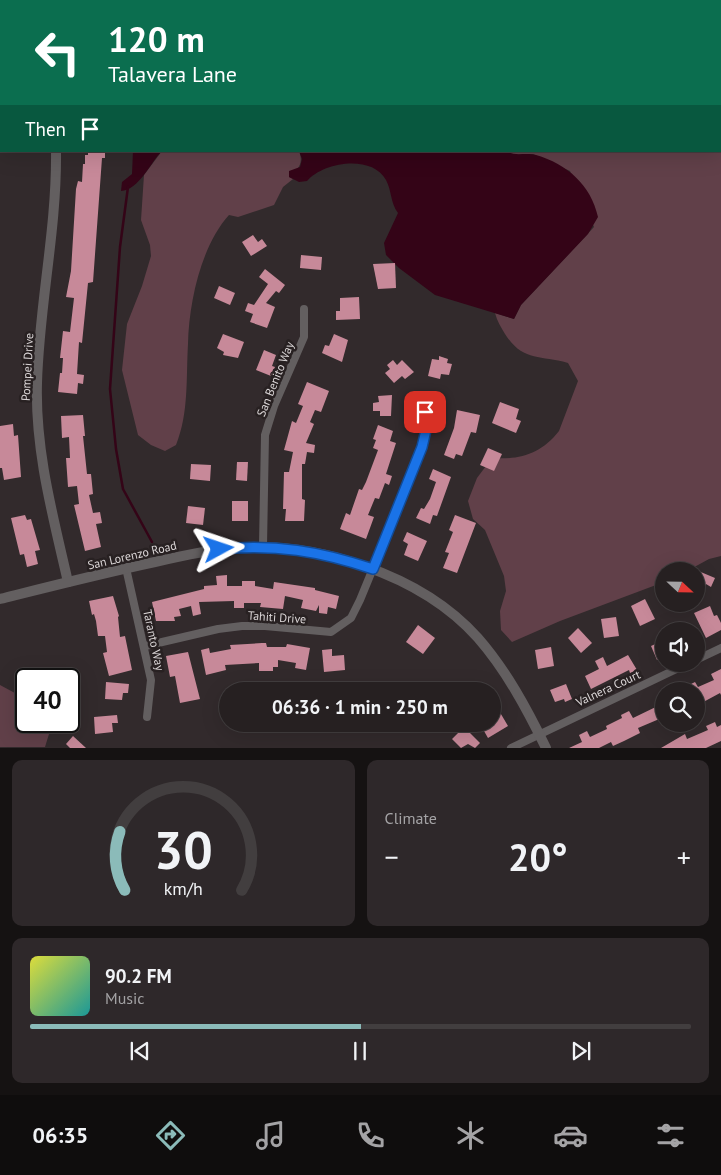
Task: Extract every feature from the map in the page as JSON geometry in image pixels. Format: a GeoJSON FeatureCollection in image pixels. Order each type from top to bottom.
{"type":"FeatureCollection","features":[{"type":"Feature","properties":{"kind":"street","name":"Pompei Drive"},"geometry":{"type":"LineString","coordinates":[[56,152],[56,182],[38,365],[37,412],[44,472],[68,582]]}},
{"type":"Feature","properties":{"kind":"street","name":"San Benito Way"},"geometry":{"type":"LineString","coordinates":[[263,546],[265,435],[274,406],[301,344],[304,309]]}},
{"type":"Feature","properties":{"kind":"street","name":"Tahiti Drive"},"geometry":{"type":"LineString","coordinates":[[144,646],[218,629],[242,626],[265,626],[331,632],[346,622],[354,614],[422,447],[426,430],[425,412]]}},
{"type":"Feature","properties":{"kind":"street","name":"San Lorenzo Road"},"geometry":{"type":"LineString","coordinates":[[0,599],[204,551],[263,546],[315,552],[373,569],[436,603],[478,638],[525,705],[546,748]]}},
{"type":"Feature","properties":{"kind":"street","name":"Taranto Way"},"geometry":{"type":"LineString","coordinates":[[126,568],[152,686],[147,717]]}},
{"type":"Feature","properties":{"kind":"street"},"geometry":{"type":"LineString","coordinates":[[705,656],[721,648]]}},
{"type":"Feature","properties":{"kind":"street","name":"Valnera Court"},"geometry":{"type":"LineString","coordinates":[[511,748],[670,672]]}},
{"type":"Feature","properties":{"kind":"shaded area"},"geometry":{"type":"Polygon","coordinates":[[[133,152],[161,152],[139,181],[121,191],[122,182],[132,174],[133,152]]]}},
{"type":"Feature","properties":{"kind":"shaded area"},"geometry":{"type":"Polygon","coordinates":[[[161,152],[299,152],[301,159],[297,169],[289,177],[293,179],[283,187],[274,205],[238,217],[229,215],[211,242],[198,275],[191,310],[183,420],[176,445],[165,451],[151,445],[138,435],[122,370],[127,324],[151,256],[150,245],[141,220],[144,175],[161,152]]]}},
{"type":"Feature","properties":{"kind":"shaded area"},"geometry":{"type":"Polygon","coordinates":[[[299,152],[508,152],[536,155],[558,164],[576,177],[590,195],[598,217],[588,234],[521,305],[514,319],[435,295],[399,268],[386,255],[384,243],[398,213],[388,184],[379,172],[359,164],[335,165],[314,174],[307,181],[299,182],[289,177],[289,171],[300,167],[302,159],[299,152]]]}},
{"type":"Feature","properties":{"kind":"shaded area"},"geometry":{"type":"Polygon","coordinates":[[[508,152],[721,152],[721,556],[704,562],[655,562],[655,585],[560,621],[512,642],[501,630],[500,611],[506,591],[504,576],[485,530],[473,519],[468,501],[477,478],[492,458],[512,458],[529,454],[552,439],[559,431],[578,381],[568,363],[532,356],[518,349],[505,334],[495,313],[514,319],[521,305],[594,227],[570,171],[533,154],[512,155],[508,152]]]}},
{"type":"Feature","properties":{"kind":"shaded area"},"geometry":{"type":"Polygon","coordinates":[[[0,685],[15,693],[15,733],[49,733],[45,747],[0,747],[0,685]]]}},
{"type":"Feature","properties":{"kind":"building"},"geometry":{"type":"Polygon","coordinates":[[[88,152],[105,152],[105,158],[102,158],[93,282],[88,283],[82,343],[79,342],[77,374],[84,375],[83,384],[78,383],[77,394],[58,392],[60,373],[62,373],[63,358],[60,358],[63,331],[70,332],[74,298],[66,297],[71,271],[76,189],[78,181],[82,182],[85,155],[88,155],[88,152]]]}},
{"type":"Feature","properties":{"kind":"building"},"geometry":{"type":"Polygon","coordinates":[[[253,235],[258,242],[262,239],[267,246],[251,256],[242,242],[253,235]]]}},
{"type":"Feature","properties":{"kind":"building"},"geometry":{"type":"Polygon","coordinates":[[[301,255],[322,257],[321,270],[300,268],[301,255]]]}},
{"type":"Feature","properties":{"kind":"building"},"geometry":{"type":"Polygon","coordinates":[[[395,263],[396,288],[378,289],[373,264],[395,263]]]}},
{"type":"Feature","properties":{"kind":"building"},"geometry":{"type":"Polygon","coordinates":[[[265,269],[285,285],[279,293],[276,291],[266,303],[275,307],[267,328],[250,322],[253,314],[245,311],[248,303],[254,305],[268,284],[259,277],[265,269]]]}},
{"type":"Feature","properties":{"kind":"building"},"geometry":{"type":"Polygon","coordinates":[[[219,286],[235,293],[230,305],[214,298],[219,286]]]}},
{"type":"Feature","properties":{"kind":"building"},"geometry":{"type":"Polygon","coordinates":[[[359,297],[360,319],[336,320],[336,311],[340,311],[340,298],[359,297]]]}},
{"type":"Feature","properties":{"kind":"building"},"geometry":{"type":"Polygon","coordinates":[[[223,334],[244,342],[238,358],[223,355],[224,352],[217,348],[223,334]]]}},
{"type":"Feature","properties":{"kind":"building"},"geometry":{"type":"Polygon","coordinates":[[[334,334],[348,340],[342,362],[322,353],[325,345],[329,346],[334,334]]]}},
{"type":"Feature","properties":{"kind":"building"},"geometry":{"type":"Polygon","coordinates":[[[264,350],[276,355],[272,366],[275,367],[271,376],[256,370],[264,350]]]}},
{"type":"Feature","properties":{"kind":"building"},"geometry":{"type":"Polygon","coordinates":[[[439,356],[448,359],[447,363],[452,364],[449,375],[441,374],[440,379],[428,376],[432,359],[439,360],[439,356]]]}},
{"type":"Feature","properties":{"kind":"building"},"geometry":{"type":"Polygon","coordinates":[[[393,360],[397,365],[402,360],[414,372],[405,379],[402,376],[394,383],[385,373],[390,369],[387,365],[393,360]]]}},
{"type":"Feature","properties":{"kind":"building"},"geometry":{"type":"Polygon","coordinates":[[[307,382],[329,391],[321,412],[315,410],[310,422],[314,424],[306,443],[315,445],[314,453],[307,452],[305,464],[302,464],[302,499],[305,500],[304,521],[285,521],[286,509],[283,509],[284,472],[289,472],[293,452],[284,450],[292,421],[296,423],[303,406],[298,404],[307,382]]]}},
{"type":"Feature","properties":{"kind":"building"},"geometry":{"type":"Polygon","coordinates":[[[392,395],[391,416],[380,416],[380,411],[373,411],[373,403],[379,402],[378,396],[392,395]]]}},
{"type":"Feature","properties":{"kind":"building"},"geometry":{"type":"Polygon","coordinates":[[[500,402],[519,409],[516,419],[521,421],[516,433],[492,423],[500,402]]]}},
{"type":"Feature","properties":{"kind":"building"},"geometry":{"type":"Polygon","coordinates":[[[457,410],[480,415],[476,433],[471,432],[462,456],[456,454],[454,459],[444,455],[454,428],[457,410]]]}},
{"type":"Feature","properties":{"kind":"building"},"geometry":{"type":"Polygon","coordinates":[[[83,415],[87,474],[91,474],[93,494],[89,495],[93,513],[100,512],[102,523],[96,524],[101,547],[85,551],[74,505],[79,504],[77,486],[68,487],[66,458],[70,458],[69,437],[62,438],[61,416],[83,415]]]}},
{"type":"Feature","properties":{"kind":"building"},"geometry":{"type":"Polygon","coordinates":[[[13,424],[14,436],[18,435],[21,477],[4,480],[2,468],[0,468],[0,426],[13,424]]]}},
{"type":"Feature","properties":{"kind":"building"},"geometry":{"type":"Polygon","coordinates":[[[378,425],[393,431],[390,441],[396,443],[386,474],[392,476],[389,485],[385,483],[379,499],[375,498],[368,515],[374,517],[366,539],[340,529],[346,513],[350,515],[359,489],[362,490],[366,482],[378,450],[373,448],[376,440],[373,439],[378,425]]]}},
{"type":"Feature","properties":{"kind":"building"},"geometry":{"type":"Polygon","coordinates":[[[488,448],[502,454],[494,471],[480,465],[488,448]]]}},
{"type":"Feature","properties":{"kind":"building"},"geometry":{"type":"Polygon","coordinates":[[[237,462],[248,462],[247,481],[236,480],[237,462]]]}},
{"type":"Feature","properties":{"kind":"building"},"geometry":{"type":"Polygon","coordinates":[[[191,464],[211,465],[210,481],[190,479],[191,464]]]}},
{"type":"Feature","properties":{"kind":"building"},"geometry":{"type":"Polygon","coordinates":[[[433,469],[451,477],[437,516],[433,515],[430,524],[416,518],[421,508],[424,509],[430,499],[436,482],[429,479],[433,469]]]}},
{"type":"Feature","properties":{"kind":"building"},"geometry":{"type":"Polygon","coordinates":[[[232,501],[248,501],[248,521],[232,521],[232,501]]]}},
{"type":"Feature","properties":{"kind":"building"},"geometry":{"type":"Polygon","coordinates":[[[188,506],[205,508],[203,525],[186,523],[188,506]]]}},
{"type":"Feature","properties":{"kind":"building"},"geometry":{"type":"Polygon","coordinates":[[[25,515],[27,520],[31,519],[40,550],[35,551],[38,564],[27,567],[24,554],[20,555],[11,518],[25,515]]]}},
{"type":"Feature","properties":{"kind":"building"},"geometry":{"type":"Polygon","coordinates":[[[455,515],[476,523],[457,573],[443,568],[449,553],[445,552],[453,532],[449,530],[455,515]]]}},
{"type":"Feature","properties":{"kind":"building"},"geometry":{"type":"Polygon","coordinates":[[[407,532],[427,541],[418,561],[404,555],[408,544],[403,541],[407,532]]]}},
{"type":"Feature","properties":{"kind":"building"},"geometry":{"type":"Polygon","coordinates":[[[705,574],[715,578],[711,587],[706,584],[705,586],[705,574]]]}},
{"type":"Feature","properties":{"kind":"building"},"geometry":{"type":"Polygon","coordinates":[[[227,575],[227,586],[242,586],[242,581],[255,581],[255,586],[273,589],[274,582],[315,588],[315,590],[339,596],[336,609],[328,607],[327,614],[319,613],[319,605],[316,611],[301,608],[303,600],[285,596],[283,609],[260,607],[261,603],[244,603],[244,608],[234,608],[234,601],[199,602],[201,614],[193,616],[191,606],[179,609],[181,616],[174,617],[175,621],[156,621],[152,602],[204,589],[204,586],[217,585],[216,576],[227,575]]]}},
{"type":"Feature","properties":{"kind":"building"},"geometry":{"type":"Polygon","coordinates":[[[113,596],[119,616],[120,637],[125,636],[132,670],[109,676],[103,653],[107,652],[105,636],[98,636],[96,621],[94,614],[92,615],[89,601],[113,596]]]}},
{"type":"Feature","properties":{"kind":"building"},"geometry":{"type":"Polygon","coordinates":[[[645,599],[655,619],[640,626],[631,606],[645,599]]]}},
{"type":"Feature","properties":{"kind":"building"},"geometry":{"type":"Polygon","coordinates":[[[710,606],[714,616],[717,615],[721,623],[721,630],[706,638],[705,622],[698,622],[694,613],[705,612],[705,608],[710,606]]]}},
{"type":"Feature","properties":{"kind":"building"},"geometry":{"type":"Polygon","coordinates":[[[616,617],[619,636],[604,638],[601,619],[616,617]]]}},
{"type":"Feature","properties":{"kind":"building"},"geometry":{"type":"Polygon","coordinates":[[[418,625],[435,638],[423,654],[406,642],[418,625]]]}},
{"type":"Feature","properties":{"kind":"building"},"geometry":{"type":"Polygon","coordinates":[[[578,628],[592,643],[581,653],[568,638],[578,628]]]}},
{"type":"Feature","properties":{"kind":"building"},"geometry":{"type":"Polygon","coordinates":[[[266,643],[267,647],[286,647],[287,644],[310,648],[306,670],[295,668],[296,663],[278,660],[278,667],[273,667],[273,671],[259,671],[259,663],[225,665],[226,670],[206,675],[201,650],[209,648],[210,653],[231,649],[230,645],[266,643]]]}},
{"type":"Feature","properties":{"kind":"building"},"geometry":{"type":"Polygon","coordinates":[[[655,644],[655,655],[651,646],[655,644]]]}},
{"type":"Feature","properties":{"kind":"building"},"geometry":{"type":"Polygon","coordinates":[[[551,647],[554,666],[538,669],[535,650],[551,647]]]}},
{"type":"Feature","properties":{"kind":"building"},"geometry":{"type":"Polygon","coordinates":[[[332,649],[332,656],[344,655],[345,670],[324,672],[322,650],[332,649]]]}},
{"type":"Feature","properties":{"kind":"building"},"geometry":{"type":"Polygon","coordinates":[[[188,652],[200,699],[180,703],[175,676],[170,677],[166,656],[188,652]]]}},
{"type":"Feature","properties":{"kind":"building"},"geometry":{"type":"Polygon","coordinates":[[[628,655],[637,670],[630,673],[629,670],[591,689],[585,676],[599,669],[595,661],[603,657],[607,666],[628,655]]]}},
{"type":"Feature","properties":{"kind":"building"},"geometry":{"type":"Polygon","coordinates":[[[721,669],[721,695],[720,693],[705,701],[705,684],[714,680],[711,674],[721,669]]]}},
{"type":"Feature","properties":{"kind":"building"},"geometry":{"type":"Polygon","coordinates":[[[106,682],[129,684],[128,693],[123,693],[122,700],[105,699],[106,682]]]}},
{"type":"Feature","properties":{"kind":"building"},"geometry":{"type":"Polygon","coordinates":[[[566,684],[572,699],[565,702],[564,699],[555,702],[550,690],[566,684]]]}},
{"type":"Feature","properties":{"kind":"building"},"geometry":{"type":"Polygon","coordinates":[[[655,707],[655,721],[638,728],[640,733],[624,741],[613,746],[611,742],[599,748],[569,748],[582,742],[579,735],[587,731],[590,737],[607,729],[606,726],[622,718],[621,715],[629,711],[633,718],[655,707]]]}},
{"type":"Feature","properties":{"kind":"building"},"geometry":{"type":"Polygon","coordinates":[[[501,714],[508,726],[501,730],[501,714]]]}},
{"type":"Feature","properties":{"kind":"building"},"geometry":{"type":"Polygon","coordinates":[[[117,715],[118,723],[112,723],[113,732],[95,734],[94,717],[117,715]]]}},
{"type":"Feature","properties":{"kind":"building"},"geometry":{"type":"Polygon","coordinates":[[[715,722],[717,727],[721,725],[721,741],[706,748],[661,748],[685,734],[687,739],[705,732],[708,730],[706,726],[715,722]]]}},
{"type":"Feature","properties":{"kind":"building"},"geometry":{"type":"Polygon","coordinates":[[[459,732],[469,732],[480,743],[475,748],[468,744],[461,748],[452,739],[459,732]]]}},
{"type":"Feature","properties":{"kind":"building"},"geometry":{"type":"Polygon","coordinates":[[[485,732],[498,732],[488,738],[485,732]]]}},
{"type":"Feature","properties":{"kind":"building"},"geometry":{"type":"Polygon","coordinates":[[[73,736],[86,748],[70,748],[66,744],[73,736]]]}},
{"type":"Feature","properties":{"kind":"waterway"},"geometry":{"type":"LineString","coordinates":[[128,187],[120,247],[110,389],[116,449],[123,489],[152,542]]}},
{"type":"Feature","properties":{"kind":"route"},"geometry":{"type":"LineString","coordinates":[[219,549],[263,546],[300,549],[373,569],[425,439],[425,412]]}}]}
